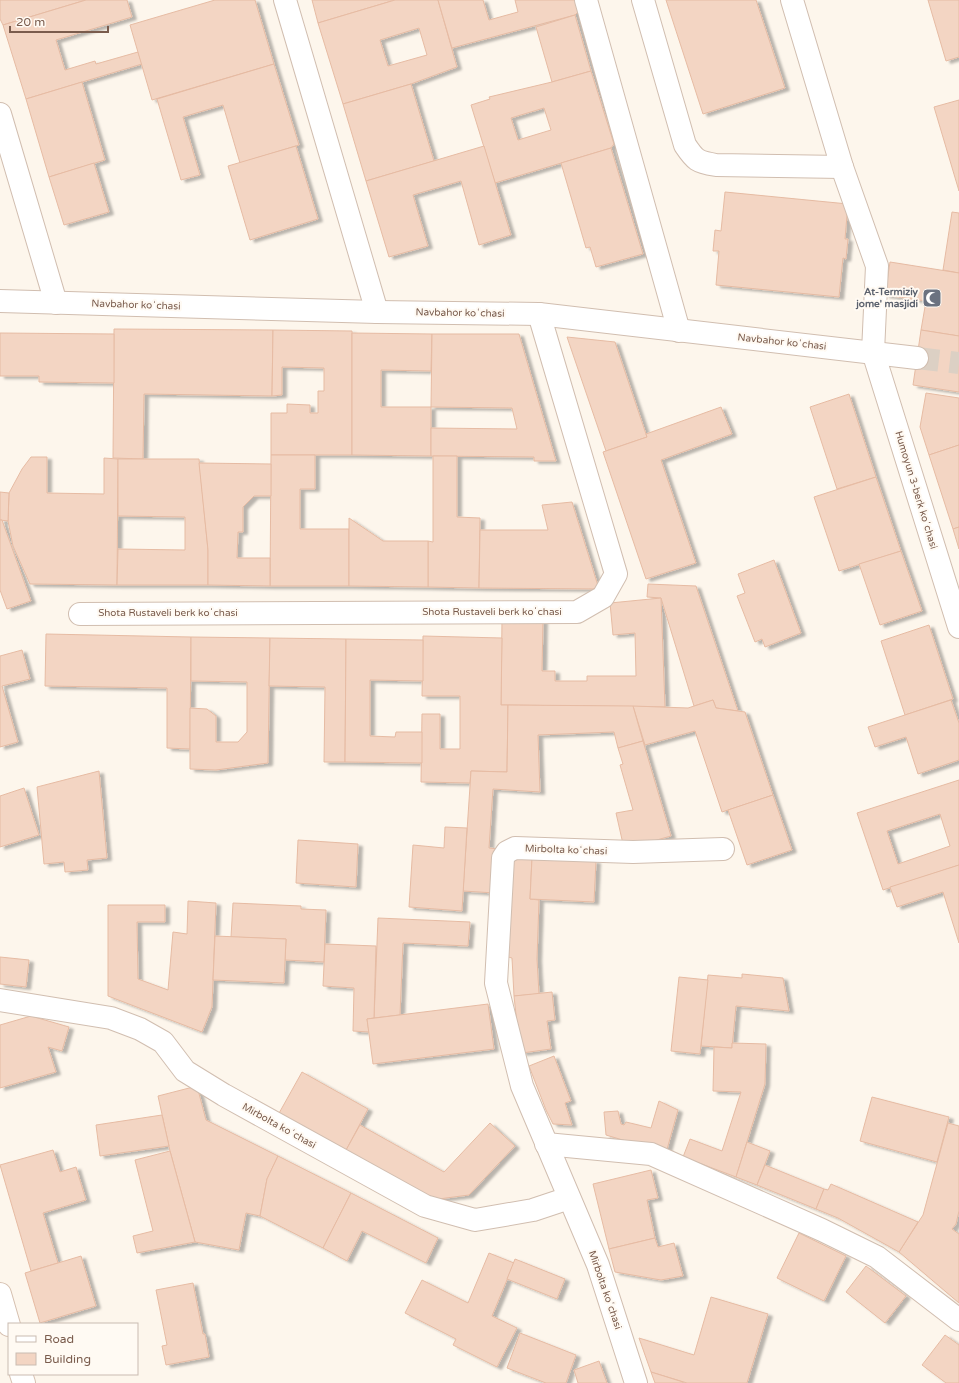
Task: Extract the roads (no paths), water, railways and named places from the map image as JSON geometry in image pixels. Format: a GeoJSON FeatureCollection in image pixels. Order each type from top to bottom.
{"type":"FeatureCollection","features":[{"type":"Feature","properties":{"kind":"street"},"geometry":{"type":"LineString","coordinates":[[285,0],[377,312]]}},
{"type":"Feature","properties":{"kind":"street"},"geometry":{"type":"LineString","coordinates":[[586,0],[679,331]]}},
{"type":"Feature","properties":{"kind":"street"},"geometry":{"type":"LineString","coordinates":[[643,0],[685,144],[693,157],[702,163],[716,165],[842,167]]}},
{"type":"Feature","properties":{"kind":"street","name":"Humoyun 3-berk koʻchasi"},"geometry":{"type":"LineString","coordinates":[[792,0],[842,167],[876,266],[873,352],[959,627]]}},
{"type":"Feature","properties":{"kind":"street"},"geometry":{"type":"LineString","coordinates":[[0,114],[56,303]]}},
{"type":"Feature","properties":{"kind":"street","name":"Navbahor koʻchasi"},"geometry":{"type":"LineString","coordinates":[[0,301],[377,312],[539,314],[918,358]]}},
{"type":"Feature","properties":{"kind":"street","name":"Shota Rustaveli berk koʻchasi"},"geometry":{"type":"LineString","coordinates":[[80,614],[577,612],[603,597],[616,574],[539,314]]}},
{"type":"Feature","properties":{"kind":"street","name":"Mirbolta koʻchasi"},"geometry":{"type":"LineString","coordinates":[[636,1383],[598,1265],[522,1086],[496,983],[503,858],[507,852],[516,848],[633,852],[723,849]]}},
{"type":"Feature","properties":{"kind":"street","name":"Mirbolta koʻchasi"},"geometry":{"type":"LineString","coordinates":[[0,1000],[111,1018],[140,1029],[163,1042],[185,1071],[224,1095],[425,1206],[475,1220],[533,1210],[569,1198]]}},
{"type":"Feature","properties":{"kind":"street"},"geometry":{"type":"LineString","coordinates":[[546,1144],[651,1154],[822,1230],[877,1257],[959,1320]]}},
{"type":"Feature","properties":{"kind":"street"},"geometry":{"type":"LineString","coordinates":[[0,1294],[8,1323]]}},
{"type":"Feature","properties":{"kind":"tunnel"},"geometry":{"type":"LineString","coordinates":[[917,358],[959,363]]}},
{"type":"Feature","properties":{"kind":"place","name":"At-Termiziy jome' masjidi"},"geometry":{"type":"Point","coordinates":[932,298]}}]}
